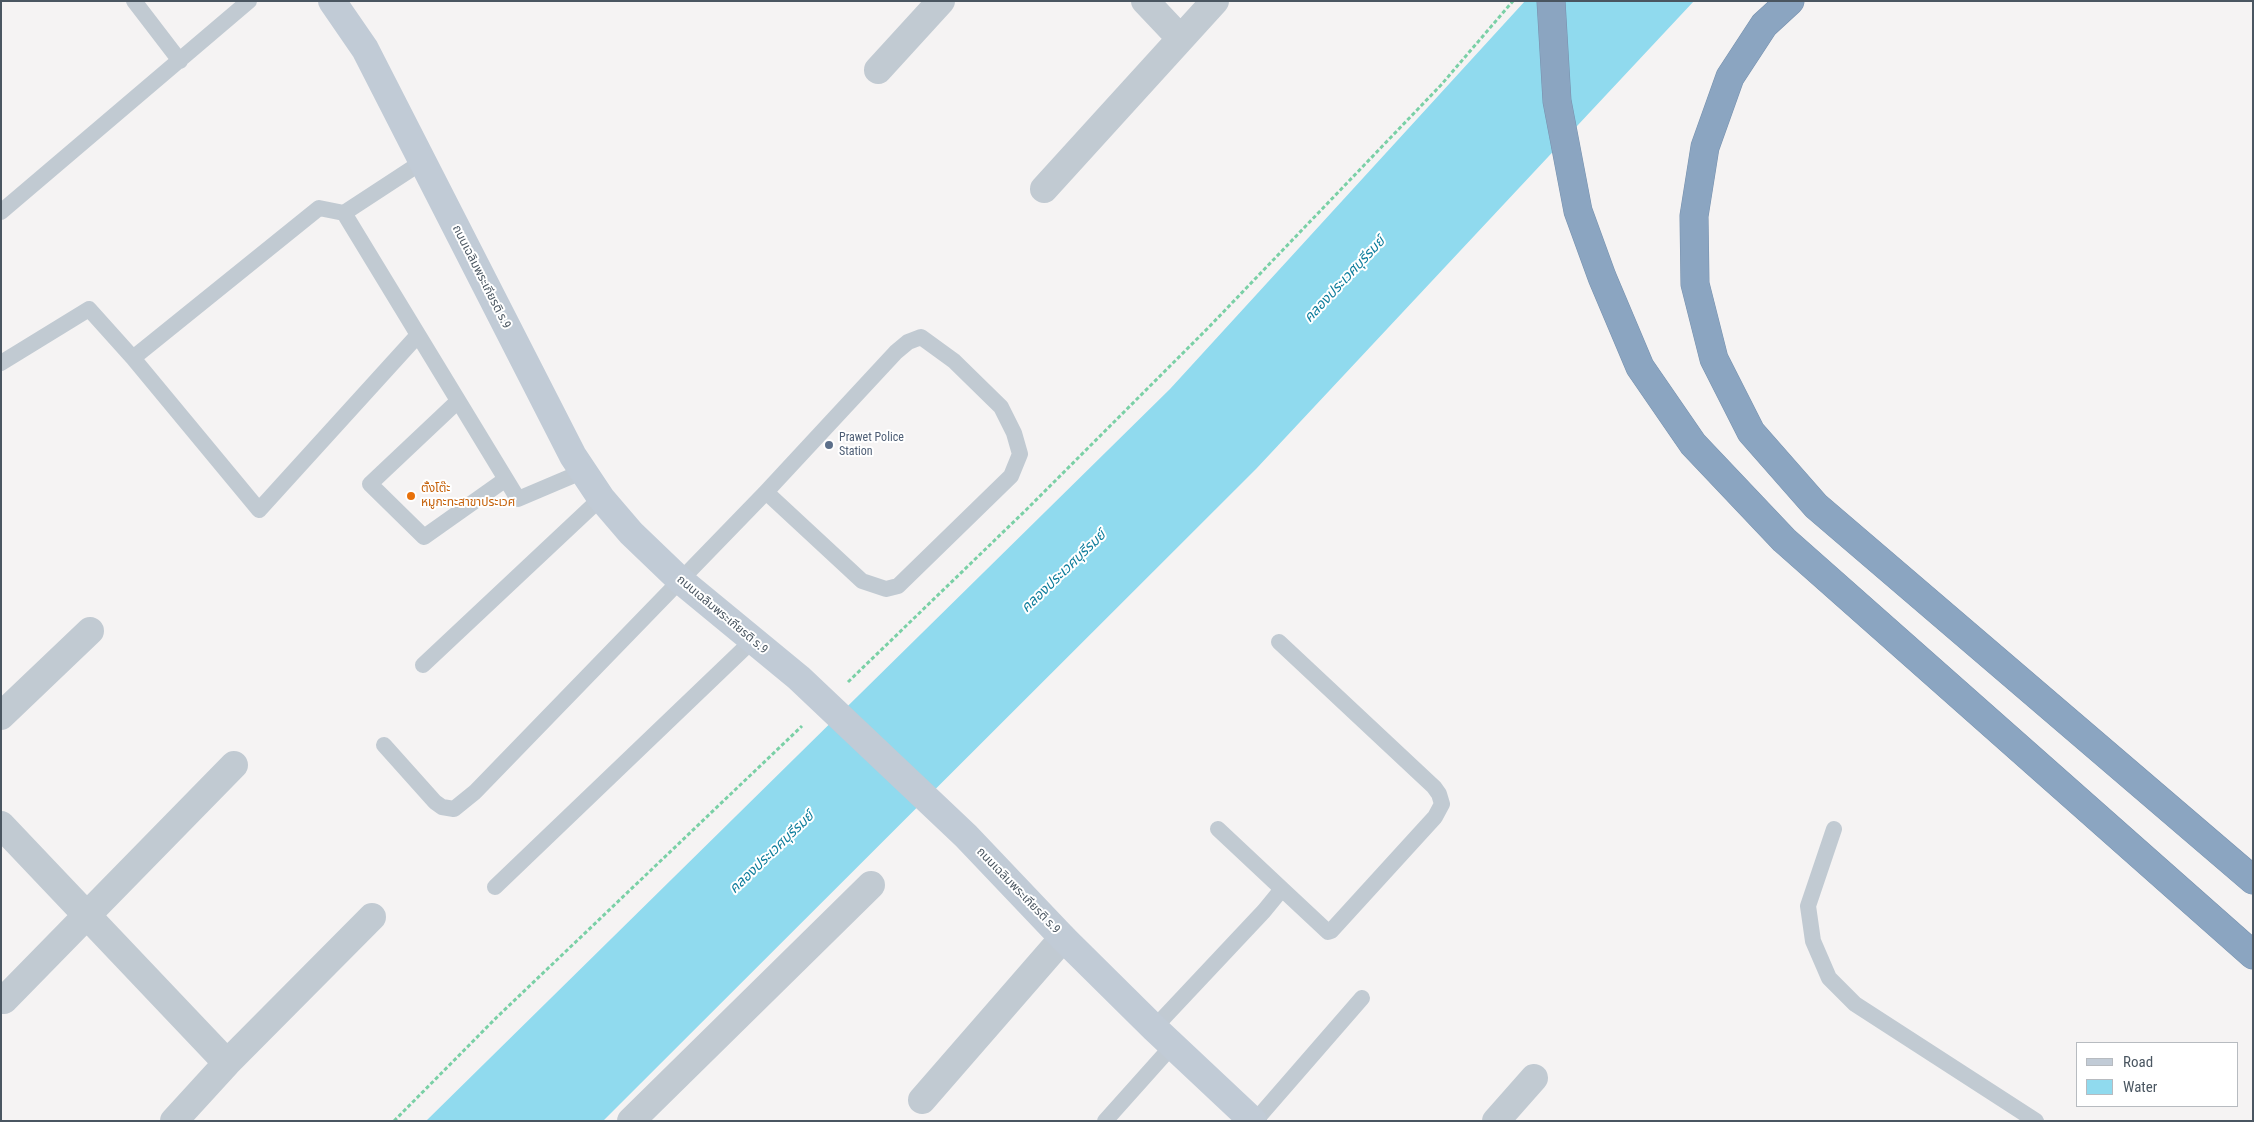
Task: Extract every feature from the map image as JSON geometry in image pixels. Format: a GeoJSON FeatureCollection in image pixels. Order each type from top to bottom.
{"type":"FeatureCollection","features":[{"type":"Feature","properties":{"kind":"highway"},"geometry":{"type":"LineString","coordinates":[[1550,1],[1557,101],[1578,211],[1602,277],[1640,368],[1693,444],[1784,540],[2253,956]]}},
{"type":"Feature","properties":{"kind":"highway"},"geometry":{"type":"LineString","coordinates":[[1790,1],[1764,26],[1730,77],[1705,148],[1694,216],[1695,284],[1714,359],[1751,432],[1816,506],[2253,880]]}},
{"type":"Feature","properties":{"kind":"street","name":"ถนนเฉลิมพระเกียรติ ร.9"},"geometry":{"type":"LineString","coordinates":[[332,1],[365,49],[573,456],[601,498],[632,533],[680,580],[799,678],[966,836],[1063,938],[1163,1036],[1254,1121]]}},
{"type":"Feature","properties":{"kind":"street"},"geometry":{"type":"LineString","coordinates":[[878,70],[941,1]]}},
{"type":"Feature","properties":{"kind":"street"},"geometry":{"type":"LineString","coordinates":[[1145,1],[1180,38]]}},
{"type":"Feature","properties":{"kind":"street"},"geometry":{"type":"LineString","coordinates":[[1044,189],[1215,1]]}},
{"type":"Feature","properties":{"kind":"street"},"geometry":{"type":"LineString","coordinates":[[1,716],[90,631]]}},
{"type":"Feature","properties":{"kind":"street"},"geometry":{"type":"LineString","coordinates":[[4,1000],[234,765]]}},
{"type":"Feature","properties":{"kind":"street"},"geometry":{"type":"LineString","coordinates":[[1,825],[227,1063]]}},
{"type":"Feature","properties":{"kind":"street"},"geometry":{"type":"LineString","coordinates":[[631,1121],[871,885]]}},
{"type":"Feature","properties":{"kind":"street"},"geometry":{"type":"LineString","coordinates":[[174,1121],[227,1063],[372,917]]}},
{"type":"Feature","properties":{"kind":"street"},"geometry":{"type":"LineString","coordinates":[[922,1100],[1063,938]]}},
{"type":"Feature","properties":{"kind":"street"},"geometry":{"type":"LineString","coordinates":[[1496,1121],[1534,1078]]}},
{"type":"Feature","properties":{"kind":"lane"},"geometry":{"type":"LineString","coordinates":[[134,1],[180,61]]}},
{"type":"Feature","properties":{"kind":"lane"},"geometry":{"type":"LineString","coordinates":[[1,212],[250,1]]}},
{"type":"Feature","properties":{"kind":"lane"},"geometry":{"type":"LineString","coordinates":[[133,358],[319,208],[344,213],[422,162]]}},
{"type":"Feature","properties":{"kind":"lane"},"geometry":{"type":"LineString","coordinates":[[344,213],[518,498],[584,471]]}},
{"type":"Feature","properties":{"kind":"lane"},"geometry":{"type":"LineString","coordinates":[[1,363],[89,309],[133,358],[259,510],[418,335]]}},
{"type":"Feature","properties":{"kind":"lane"},"geometry":{"type":"LineString","coordinates":[[384,745],[435,802],[442,807],[454,809],[474,792],[766,492],[896,352],[908,342],[921,337],[954,361],[1001,407],[1014,433],[1020,454],[1011,476],[898,586],[886,589],[862,581],[766,492]]}},
{"type":"Feature","properties":{"kind":"lane"},"geometry":{"type":"LineString","coordinates":[[458,401],[370,484],[424,537],[506,478]]}},
{"type":"Feature","properties":{"kind":"lane"},"geometry":{"type":"LineString","coordinates":[[423,666],[601,498]]}},
{"type":"Feature","properties":{"kind":"lane"},"geometry":{"type":"LineString","coordinates":[[495,887],[753,640]]}},
{"type":"Feature","properties":{"kind":"lane"},"geometry":{"type":"LineString","coordinates":[[1218,829],[1328,932],[1331,931],[1435,817],[1442,804],[1439,794],[1434,787],[1279,642]]}},
{"type":"Feature","properties":{"kind":"lane"},"geometry":{"type":"LineString","coordinates":[[1834,829],[1808,906],[1813,941],[1829,978],[1855,1004],[2036,1121]]}},
{"type":"Feature","properties":{"kind":"lane"},"geometry":{"type":"LineString","coordinates":[[1105,1121],[1163,1036],[1282,889]]}},
{"type":"Feature","properties":{"kind":"lane"},"geometry":{"type":"LineString","coordinates":[[1254,1121],[1362,998]]}},
{"type":"Feature","properties":{"kind":"path"},"geometry":{"type":"LineString","coordinates":[[843,686],[1020,516],[1208,328],[1434,92],[1513,1]]}},
{"type":"Feature","properties":{"kind":"path"},"geometry":{"type":"LineString","coordinates":[[394,1121],[497,1016],[808,720]]}},
{"type":"Feature","properties":{"kind":"water","name":"คลองประเวศบุรีรมย์"},"geometry":{"type":"Polygon","coordinates":[[[1525,1],[1694,1],[1256,469],[603,1121],[426,1121],[1170,389],[1525,1]]]}},
{"type":"Feature","properties":{"kind":"place","name":"Prawet Police Station"},"geometry":{"type":"Point","coordinates":[829,445]}},
{"type":"Feature","properties":{"kind":"place","name":"ตั้งโต๊ะ หมูกะทะสาขาประเวศ"},"geometry":{"type":"Point","coordinates":[411,496]}}]}
